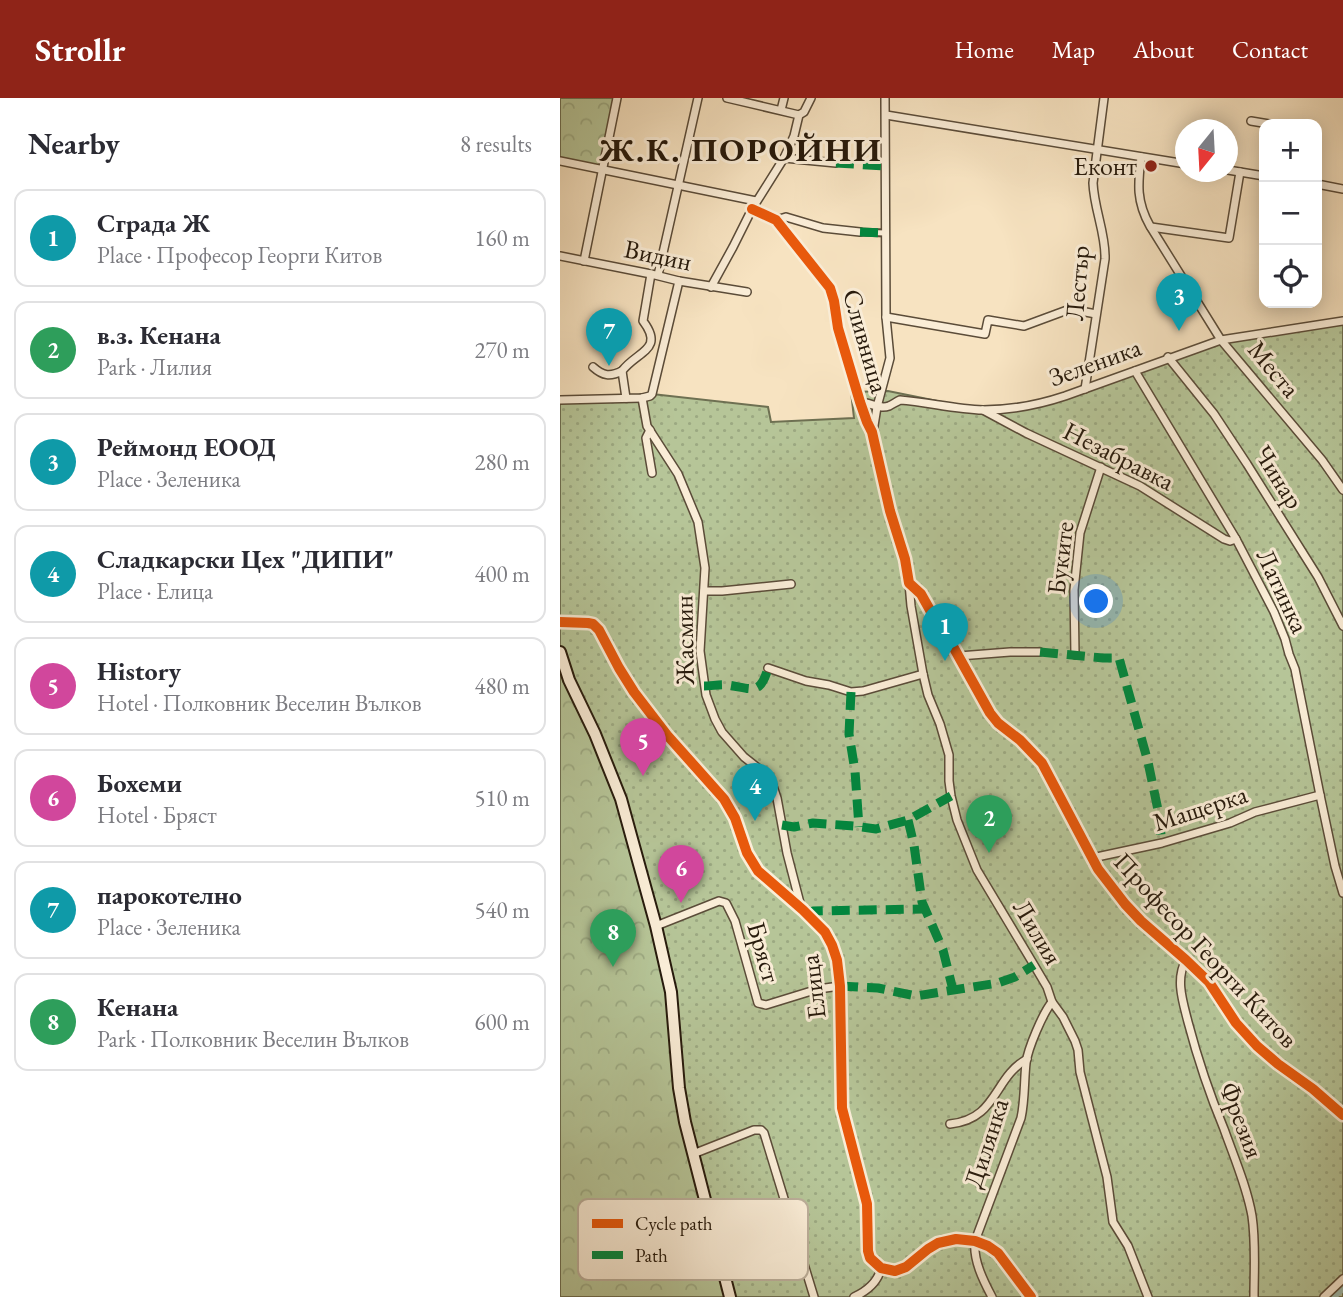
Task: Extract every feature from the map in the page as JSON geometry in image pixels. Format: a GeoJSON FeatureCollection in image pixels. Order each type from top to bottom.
{"type":"FeatureCollection","features":[{"type":"Feature","properties":{"kind":"main road"},"geometry":{"type":"LineString","coordinates":[[560,652],[569,680],[595,734],[621,799],[656,926],[671,992],[679,1088],[705,1199]]}},
{"type":"Feature","properties":{"kind":"main road"},"geometry":{"type":"LineString","coordinates":[[726,1280],[730,1297]]}},
{"type":"Feature","properties":{"kind":"street"},"geometry":{"type":"LineString","coordinates":[[584,261],[617,98]]}},
{"type":"Feature","properties":{"kind":"street"},"geometry":{"type":"LineString","coordinates":[[593,367],[601,374],[612,376],[622,371],[652,341],[651,331],[643,321],[679,186],[698,98]]}},
{"type":"Feature","properties":{"kind":"street"},"geometry":{"type":"LineString","coordinates":[[727,98],[799,115]]}},
{"type":"Feature","properties":{"kind":"street"},"geometry":{"type":"LineString","coordinates":[[781,110],[784,98]]}},
{"type":"Feature","properties":{"kind":"street"},"geometry":{"type":"LineString","coordinates":[[710,288],[754,205],[784,158],[794,136],[799,115],[804,112],[811,98]]}},
{"type":"Feature","properties":{"kind":"street"},"geometry":{"type":"LineString","coordinates":[[872,432],[890,358],[886,317],[885,98]]}},
{"type":"Feature","properties":{"kind":"street","name":"Лестър"},"geometry":{"type":"LineString","coordinates":[[1085,389],[1105,251],[1094,196],[1104,98]]}},
{"type":"Feature","properties":{"kind":"street"},"geometry":{"type":"LineString","coordinates":[[886,115],[1175,162]]}},
{"type":"Feature","properties":{"kind":"street"},"geometry":{"type":"LineString","coordinates":[[1251,121],[1259,122]]}},
{"type":"Feature","properties":{"kind":"street","name":"Места"},"geometry":{"type":"LineString","coordinates":[[1141,157],[1139,195],[1144,215],[1151,227],[1221,340],[1322,460],[1343,490]]}},
{"type":"Feature","properties":{"kind":"street"},"geometry":{"type":"LineString","coordinates":[[784,158],[836,163]]}},
{"type":"Feature","properties":{"kind":"street","name":"Сливница"},"geometry":{"type":"LineString","coordinates":[[560,161],[754,205],[776,220],[830,288],[838,328],[872,432]]}},
{"type":"Feature","properties":{"kind":"street"},"geometry":{"type":"LineString","coordinates":[[1151,227],[1229,238],[1240,172],[1259,175]]}},
{"type":"Feature","properties":{"kind":"street"},"geometry":{"type":"LineString","coordinates":[[1322,185],[1343,189]]}},
{"type":"Feature","properties":{"kind":"street"},"geometry":{"type":"LineString","coordinates":[[776,220],[786,217],[823,228],[885,233]]}},
{"type":"Feature","properties":{"kind":"street","name":"Видин"},"geometry":{"type":"LineString","coordinates":[[560,256],[710,288],[747,292]]}},
{"type":"Feature","properties":{"kind":"street"},"geometry":{"type":"LineString","coordinates":[[560,400],[650,396],[679,281]]}},
{"type":"Feature","properties":{"kind":"street"},"geometry":{"type":"LineString","coordinates":[[886,317],[985,334],[988,320],[1024,326],[1070,309],[1096,314]]}},
{"type":"Feature","properties":{"kind":"street","name":"Зеленика"},"geometry":{"type":"LineString","coordinates":[[860,402],[885,408],[900,400],[982,410],[1024,407],[1044,403],[1221,340],[1343,321]]}},
{"type":"Feature","properties":{"kind":"street","name":"Чинар"},"geometry":{"type":"LineString","coordinates":[[1168,358],[1214,414],[1247,464],[1318,577],[1343,626]]}},
{"type":"Feature","properties":{"kind":"street"},"geometry":{"type":"LineString","coordinates":[[622,371],[626,398]]}},
{"type":"Feature","properties":{"kind":"street","name":"Латинка"},"geometry":{"type":"LineString","coordinates":[[1135,371],[1236,539],[1285,639],[1295,669],[1335,866],[1343,893]]}},
{"type":"Feature","properties":{"kind":"street","name":"Жасмин"},"geometry":{"type":"LineString","coordinates":[[642,398],[650,430],[678,474],[698,522],[705,568],[700,651],[706,695],[722,732],[744,757],[763,772],[773,786],[778,798],[783,837],[798,902],[803,910]]}},
{"type":"Feature","properties":{"kind":"street","name":"Незабравка"},"geometry":{"type":"LineString","coordinates":[[982,410],[1140,486],[1224,539],[1236,539]]}},
{"type":"Feature","properties":{"kind":"street"},"geometry":{"type":"LineString","coordinates":[[650,430],[646,438],[652,473]]}},
{"type":"Feature","properties":{"kind":"street","name":"Професор Георги Китов"},"geometry":{"type":"LineString","coordinates":[[872,432],[909,583],[921,594],[994,718],[1042,762],[1098,869],[1141,921],[1209,982],[1236,1023],[1257,1046],[1343,1115]]}},
{"type":"Feature","properties":{"kind":"street","name":"Буките"},"geometry":{"type":"LineString","coordinates":[[1075,655],[1074,590],[1080,533],[1101,467]]}},
{"type":"Feature","properties":{"kind":"street","name":"Лилия"},"geometry":{"type":"LineString","coordinates":[[909,583],[923,674],[928,695],[947,743],[951,796],[957,820],[988,890],[1047,987],[1052,1002],[1067,1025],[1078,1050],[1080,1072],[1107,1177],[1112,1222],[1128,1246],[1148,1297]]}},
{"type":"Feature","properties":{"kind":"street"},"geometry":{"type":"LineString","coordinates":[[704,591],[791,584]]}},
{"type":"Feature","properties":{"kind":"street","name":"Елица"},"geometry":{"type":"LineString","coordinates":[[560,622],[588,623],[600,630],[634,692],[667,736],[724,799],[758,872],[803,910],[825,932],[830,941],[837,960],[840,986],[842,1108],[867,1204],[868,1251],[873,1261],[881,1268]]}},
{"type":"Feature","properties":{"kind":"street"},"geometry":{"type":"LineString","coordinates":[[959,656],[1040,652]]}},
{"type":"Feature","properties":{"kind":"street"},"geometry":{"type":"LineString","coordinates":[[768,667],[806,681],[851,692],[923,674]]}},
{"type":"Feature","properties":{"kind":"street","name":"Мащерка"},"geometry":{"type":"LineString","coordinates":[[1092,858],[1162,843],[1230,823],[1255,812],[1320,795]]}},
{"type":"Feature","properties":{"kind":"street","name":"Бряст"},"geometry":{"type":"LineString","coordinates":[[656,926],[719,901],[724,902],[735,921],[758,1003],[766,1005],[818,989],[840,986]]}},
{"type":"Feature","properties":{"kind":"street","name":"Фрезия"},"geometry":{"type":"LineString","coordinates":[[1186,960],[1182,967],[1181,986],[1189,1026],[1201,1070],[1236,1161],[1252,1216],[1254,1297]]}},
{"type":"Feature","properties":{"kind":"street","name":"Дилянка"},"geometry":{"type":"LineString","coordinates":[[975,1241],[1021,1118],[1027,1059],[1052,1002]]}},
{"type":"Feature","properties":{"kind":"street"},"geometry":{"type":"LineString","coordinates":[[950,1124],[968,1120],[984,1110],[1014,1069],[1027,1059]]}},
{"type":"Feature","properties":{"kind":"street"},"geometry":{"type":"LineString","coordinates":[[693,1154],[754,1130],[761,1130],[784,1199]]}},
{"type":"Feature","properties":{"kind":"street"},"geometry":{"type":"LineString","coordinates":[[855,1297],[872,1285],[881,1268],[892,1271],[903,1268],[928,1248],[944,1241],[961,1239],[975,1241],[998,1253],[1031,1297]]}},
{"type":"Feature","properties":{"kind":"street"},"geometry":{"type":"LineString","coordinates":[[975,1241],[981,1274],[992,1297]]}},
{"type":"Feature","properties":{"kind":"street"},"geometry":{"type":"LineString","coordinates":[[808,1277],[814,1297]]}},
{"type":"Feature","properties":{"kind":"street"},"geometry":{"type":"LineString","coordinates":[[1324,1297],[1343,1279]]}},
{"type":"Feature","properties":{"kind":"green space"},"geometry":{"type":"Polygon","coordinates":[[[560,98],[615,98],[601,167],[560,158],[560,98]]]}},
{"type":"Feature","properties":{"kind":"green space"},"geometry":{"type":"Polygon","coordinates":[[[1343,321],[1343,1297],[732,1297],[728,1280],[808,1280],[808,1199],[706,1199],[560,647],[560,400],[652,394],[768,407],[771,422],[854,418],[851,392],[888,391],[982,410],[1024,407],[1221,340],[1343,321]]]}},
{"type":"Feature","properties":{"kind":"green space"},"geometry":{"type":"Polygon","coordinates":[[[560,652],[614,780],[656,926],[682,1105],[706,1199],[578,1199],[578,1280],[727,1280],[731,1297],[560,1297],[560,652]]]}},
{"type":"Feature","properties":{"kind":"waterway"},"geometry":{"type":"LineString","coordinates":[[1333,1297],[1343,1288]]}},
{"type":"Feature","properties":{"kind":"marked path"},"geometry":{"type":"LineString","coordinates":[[836,163],[885,166]]}},
{"type":"Feature","properties":{"kind":"marked path"},"geometry":{"type":"LineString","coordinates":[[860,232],[885,233]]}},
{"type":"Feature","properties":{"kind":"marked path"},"geometry":{"type":"LineString","coordinates":[[1040,652],[1119,658],[1148,762],[1162,843]]}},
{"type":"Feature","properties":{"kind":"marked path"},"geometry":{"type":"LineString","coordinates":[[704,686],[725,685],[754,689],[762,683],[768,668]]}},
{"type":"Feature","properties":{"kind":"marked path"},"geometry":{"type":"LineString","coordinates":[[851,692],[849,734],[859,827]]}},
{"type":"Feature","properties":{"kind":"marked path"},"geometry":{"type":"LineString","coordinates":[[782,825],[794,827],[813,823],[876,829],[908,820],[951,796]]}},
{"type":"Feature","properties":{"kind":"marked path"},"geometry":{"type":"LineString","coordinates":[[908,820],[922,902],[943,950],[953,990]]}},
{"type":"Feature","properties":{"kind":"marked path"},"geometry":{"type":"LineString","coordinates":[[805,913],[924,909]]}},
{"type":"Feature","properties":{"kind":"marked path"},"geometry":{"type":"LineString","coordinates":[[840,986],[878,988],[916,996],[998,983],[1015,977],[1034,965]]}},
{"type":"Feature","properties":{"kind":"cycle path"},"geometry":{"type":"LineString","coordinates":[[752,209],[776,220],[830,288],[838,328],[872,432],[909,583],[921,594],[990,713],[1042,763],[1098,869],[1125,904],[1209,982],[1236,1023],[1257,1046],[1343,1115]]}},
{"type":"Feature","properties":{"kind":"cycle path"},"geometry":{"type":"LineString","coordinates":[[560,622],[593,624],[599,630],[634,692],[667,735],[724,799],[735,818],[747,853],[758,871],[803,910],[825,932],[832,945],[840,986],[842,1108],[867,1204],[870,1258],[881,1268],[895,1271],[906,1267],[938,1243],[956,1239],[975,1241],[998,1253],[1031,1297]]}},
{"type":"Feature","properties":{"kind":"place","name":"Еконт"},"geometry":{"type":"Point","coordinates":[1151,166]}},
{"type":"Feature","properties":{"kind":"place","name":"Реймонд ЕООД"},"geometry":{"type":"Point","coordinates":[1179,331]}},
{"type":"Feature","properties":{"kind":"place","name":"парокотелно"},"geometry":{"type":"Point","coordinates":[609,366]}},
{"type":"Feature","properties":{"kind":"place","name":"Сграда Ж"},"geometry":{"type":"Point","coordinates":[945,661]}},
{"type":"Feature","properties":{"kind":"place","name":"History"},"geometry":{"type":"Point","coordinates":[643,776]}},
{"type":"Feature","properties":{"kind":"place","name":"Сладкарски Цех \"ДИПИ\""},"geometry":{"type":"Point","coordinates":[755,821]}},
{"type":"Feature","properties":{"kind":"place","name":"в.з. Кенана"},"geometry":{"type":"Point","coordinates":[989,853]}},
{"type":"Feature","properties":{"kind":"place","name":"Бохеми"},"geometry":{"type":"Point","coordinates":[681,903]}},
{"type":"Feature","properties":{"kind":"place","name":"Кенана"},"geometry":{"type":"Point","coordinates":[613,967]}},
{"type":"Feature","properties":{"kind":"district","name":"Ж.К. ПОРОЙНИ"},"geometry":{"type":"Point","coordinates":[741,149]}}]}
